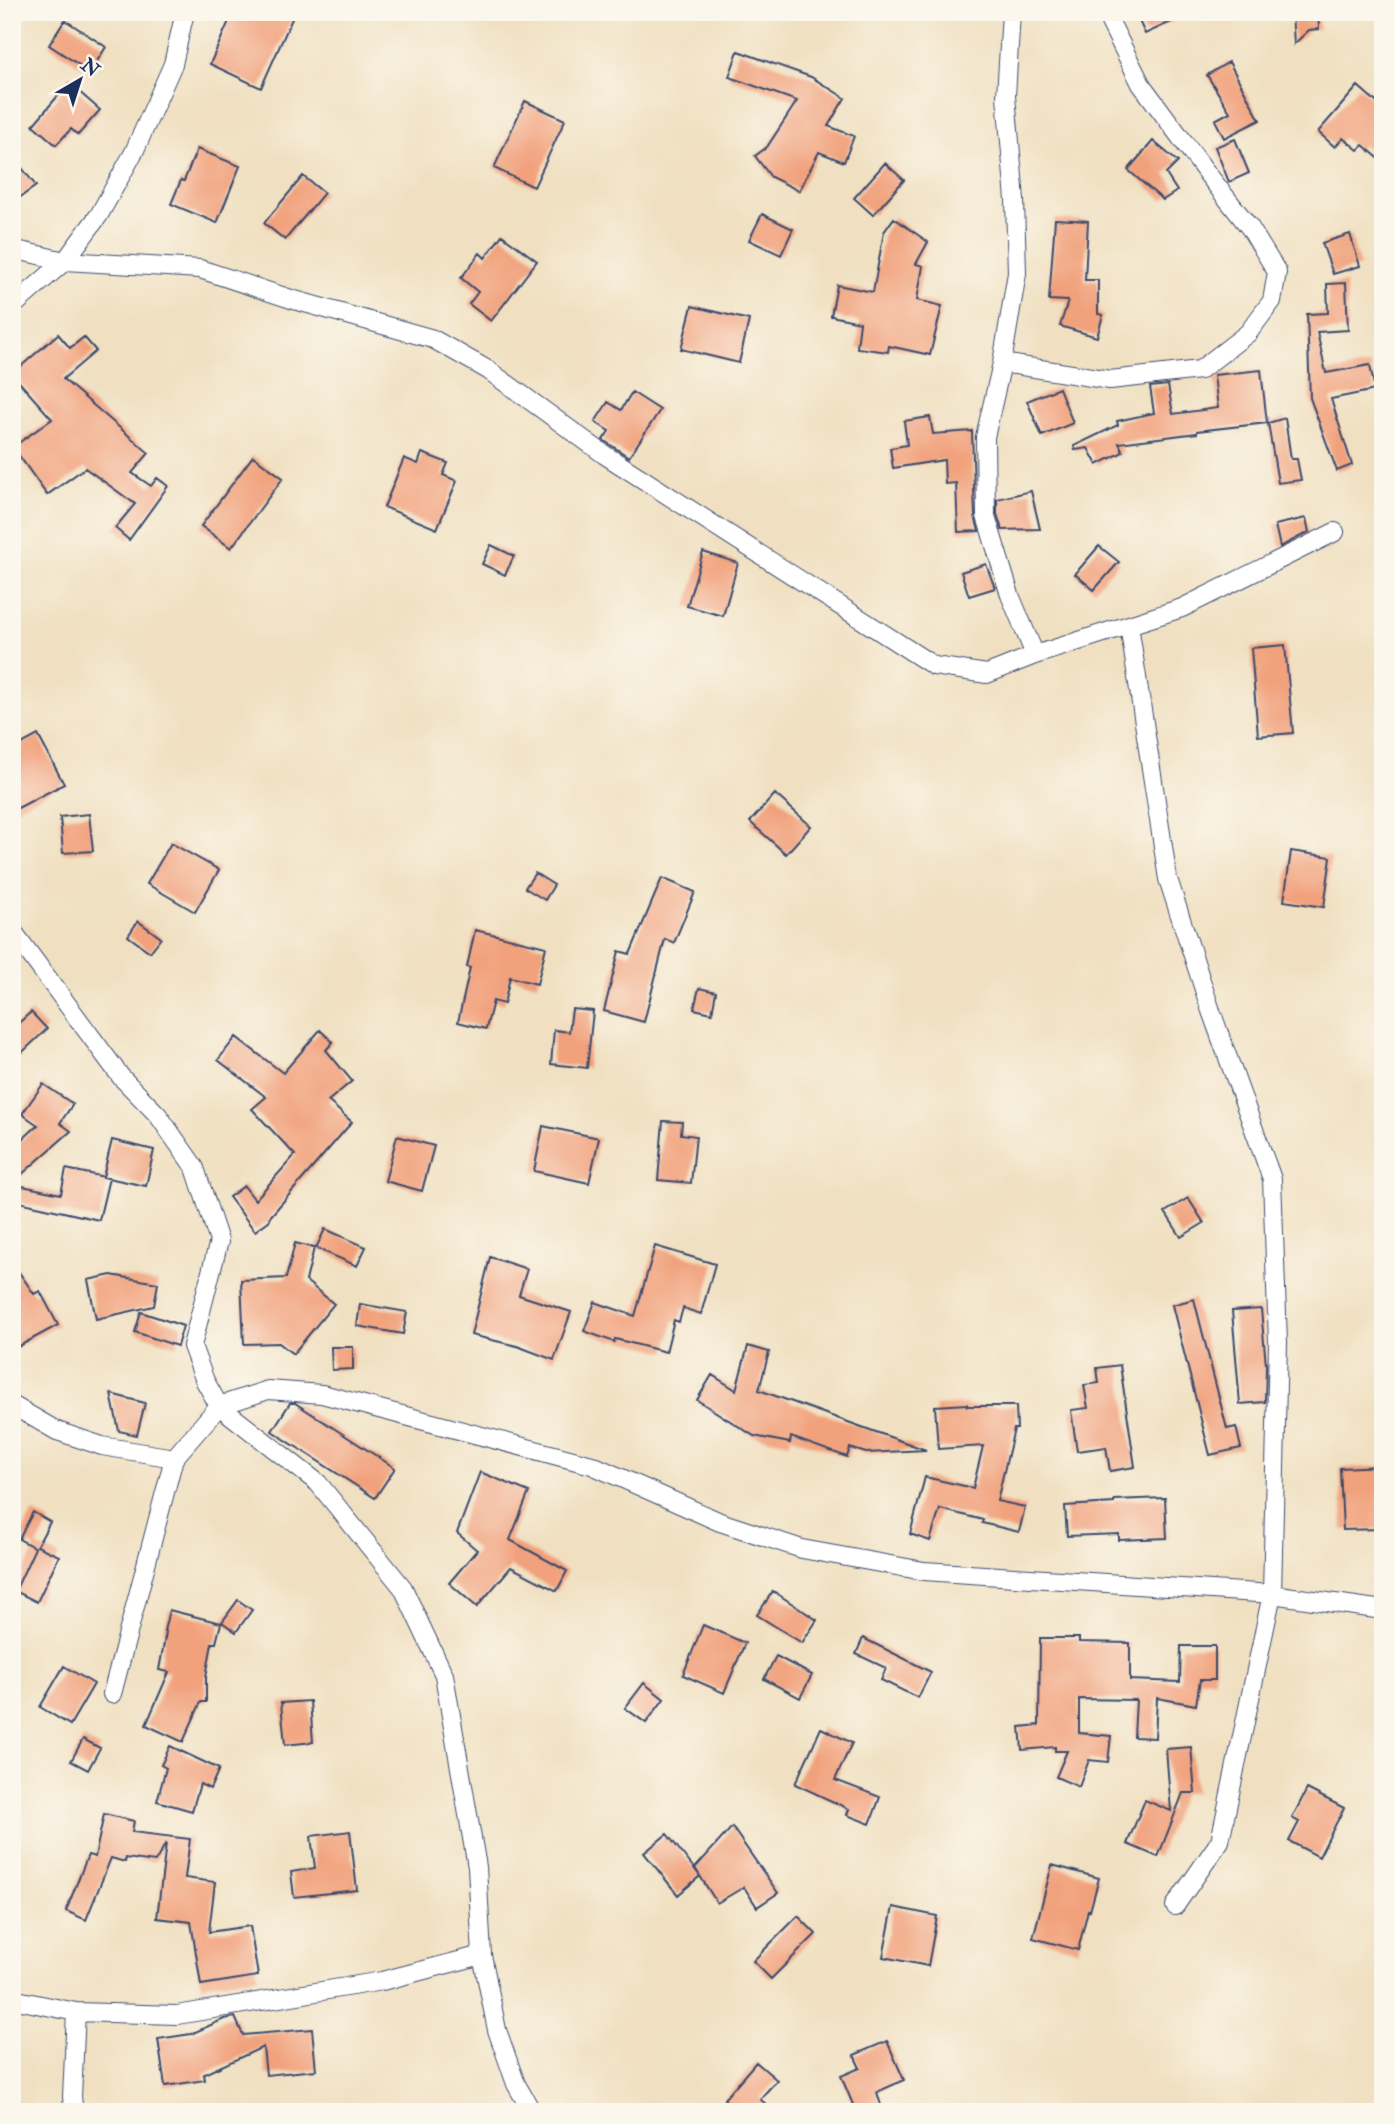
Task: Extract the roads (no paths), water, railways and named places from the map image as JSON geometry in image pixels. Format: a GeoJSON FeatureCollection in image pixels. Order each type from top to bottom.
{"type":"FeatureCollection","features":[{"type":"Feature","properties":{"kind":"street"},"geometry":{"type":"LineString","coordinates":[[12,307],[65,261],[99,215],[134,152],[173,64],[185,12]]}},
{"type":"Feature","properties":{"kind":"street"},"geometry":{"type":"LineString","coordinates":[[1011,12],[1006,96],[1015,201],[1017,273],[1002,363],[985,436],[986,516],[1010,595],[1035,655]]}},
{"type":"Feature","properties":{"kind":"street"},"geometry":{"type":"LineString","coordinates":[[1002,363],[1110,380],[1200,370],[1248,334],[1272,301],[1277,272],[1250,228],[1141,84],[1105,12]]}},
{"type":"Feature","properties":{"kind":"street"},"geometry":{"type":"LineString","coordinates":[[12,249],[65,261],[200,269],[291,299],[433,340],[488,370],[605,456],[934,666],[987,674],[1035,655],[1182,608],[1335,533]]}},
{"type":"Feature","properties":{"kind":"street"},"geometry":{"type":"LineString","coordinates":[[1129,625],[1168,879],[1211,1011],[1272,1179],[1278,1342],[1272,1594],[1220,1842],[1175,1906]]}},
{"type":"Feature","properties":{"kind":"street"},"geometry":{"type":"LineString","coordinates":[[12,930],[121,1077],[159,1115],[195,1168],[219,1241],[192,1346],[205,1381],[219,1406],[318,1483],[403,1588],[444,1675],[477,1867],[482,1955],[497,2029],[516,2084],[532,2112]]}},
{"type":"Feature","properties":{"kind":"street"},"geometry":{"type":"LineString","coordinates":[[112,1694],[174,1458],[219,1406],[268,1390],[322,1394],[592,1465],[720,1522],[802,1549],[924,1571],[1272,1594],[1383,1610]]}},
{"type":"Feature","properties":{"kind":"street"},"geometry":{"type":"LineString","coordinates":[[12,1405],[57,1431],[102,1446],[174,1458]]}},
{"type":"Feature","properties":{"kind":"street"},"geometry":{"type":"LineString","coordinates":[[12,1999],[76,2012],[177,2015],[382,1981],[482,1955]]}},
{"type":"Feature","properties":{"kind":"street"},"geometry":{"type":"LineString","coordinates":[[74,2112],[72,2097],[76,2012]]}}]}
